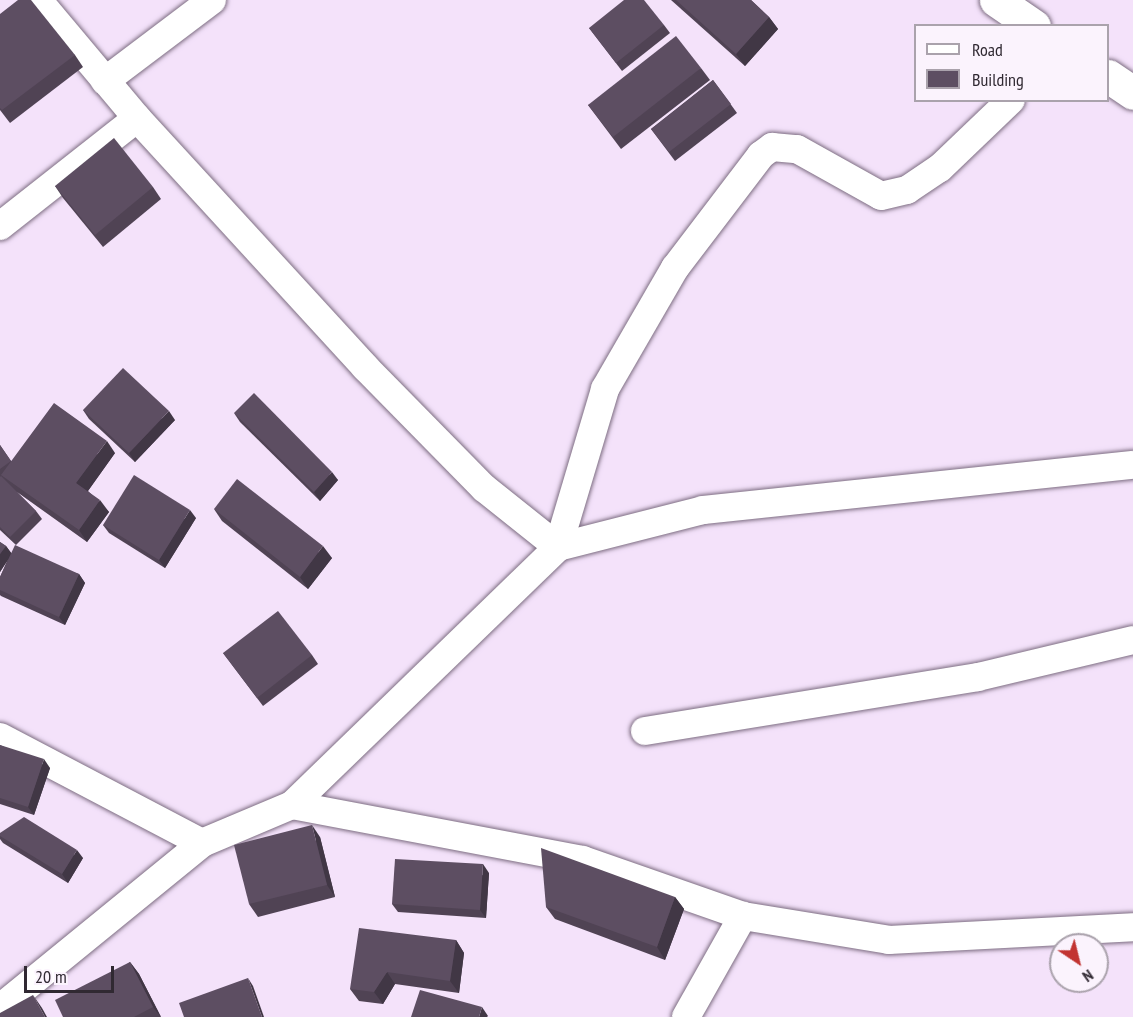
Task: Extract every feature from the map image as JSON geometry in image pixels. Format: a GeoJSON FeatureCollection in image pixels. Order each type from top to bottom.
{"type":"FeatureCollection","features":[{"type":"Feature","properties":{"kind":"main road"},"geometry":{"type":"LineString","coordinates":[[996,0],[1031,24]]}},
{"type":"Feature","properties":{"kind":"main road"},"geometry":{"type":"LineString","coordinates":[[1109,77],[1133,93]]}},
{"type":"Feature","properties":{"kind":"street"},"geometry":{"type":"LineString","coordinates":[[38,0],[137,118],[365,367],[484,488],[558,547]]}},
{"type":"Feature","properties":{"kind":"street"},"geometry":{"type":"LineString","coordinates":[[105,81],[212,0]]}},
{"type":"Feature","properties":{"kind":"street"},"geometry":{"type":"LineString","coordinates":[[0,1008],[202,843],[292,804],[558,547],[605,388],[675,268],[761,155],[786,145],[881,196],[907,190],[940,168],[1009,102]]}},
{"type":"Feature","properties":{"kind":"street"},"geometry":{"type":"LineString","coordinates":[[0,226],[137,118]]}},
{"type":"Feature","properties":{"kind":"street"},"geometry":{"type":"LineString","coordinates":[[558,547],[703,510],[1133,465]]}},
{"type":"Feature","properties":{"kind":"street"},"geometry":{"type":"LineString","coordinates":[[645,731],[978,676],[1133,640]]}},
{"type":"Feature","properties":{"kind":"street"},"geometry":{"type":"LineString","coordinates":[[0,737],[202,843]]}},
{"type":"Feature","properties":{"kind":"street"},"geometry":{"type":"LineString","coordinates":[[292,804],[583,860],[743,916],[889,940],[1133,927]]}},
{"type":"Feature","properties":{"kind":"street"},"geometry":{"type":"LineString","coordinates":[[686,1017],[743,916]]}},
{"type":"Feature","properties":{"kind":"building"},"geometry":{"type":"Polygon","coordinates":[[[18,0],[31,0],[75,55],[2,110],[0,108],[0,14],[18,0]]]}},
{"type":"Feature","properties":{"kind":"building"},"geometry":{"type":"Polygon","coordinates":[[[624,0],[644,0],[664,25],[616,63],[589,28],[624,0]]]}},
{"type":"Feature","properties":{"kind":"building"},"geometry":{"type":"Polygon","coordinates":[[[676,0],[751,0],[769,17],[736,54],[676,0]]]}},
{"type":"Feature","properties":{"kind":"building"},"geometry":{"type":"Polygon","coordinates":[[[676,36],[701,68],[613,137],[588,105],[676,36]]]}},
{"type":"Feature","properties":{"kind":"building"},"geometry":{"type":"Polygon","coordinates":[[[713,80],[731,104],[669,152],[651,129],[713,80]]]}},
{"type":"Feature","properties":{"kind":"building"},"geometry":{"type":"Polygon","coordinates":[[[114,138],[153,187],[95,235],[55,186],[114,138]]]}},
{"type":"Feature","properties":{"kind":"building"},"geometry":{"type":"Polygon","coordinates":[[[123,368],[169,411],[129,453],[83,410],[123,368]]]}},
{"type":"Feature","properties":{"kind":"building"},"geometry":{"type":"Polygon","coordinates":[[[254,393],[332,472],[314,492],[234,413],[254,393]]]}},
{"type":"Feature","properties":{"kind":"building"},"geometry":{"type":"Polygon","coordinates":[[[54,403],[107,441],[76,483],[100,500],[79,530],[1,475],[54,403]]]}},
{"type":"Feature","properties":{"kind":"building"},"geometry":{"type":"Polygon","coordinates":[[[0,445],[11,461],[0,469],[0,445]]]}},
{"type":"Feature","properties":{"kind":"building"},"geometry":{"type":"Polygon","coordinates":[[[134,475],[190,510],[159,560],[103,525],[134,475]]]}},
{"type":"Feature","properties":{"kind":"building"},"geometry":{"type":"Polygon","coordinates":[[[1,476],[36,511],[10,537],[0,527],[1,476]]]}},
{"type":"Feature","properties":{"kind":"building"},"geometry":{"type":"Polygon","coordinates":[[[237,479],[323,546],[300,577],[214,509],[237,479]]]}},
{"type":"Feature","properties":{"kind":"building"},"geometry":{"type":"Polygon","coordinates":[[[0,542],[6,546],[0,554],[0,542]]]}},
{"type":"Feature","properties":{"kind":"building"},"geometry":{"type":"Polygon","coordinates":[[[15,545],[79,574],[59,617],[0,590],[0,577],[15,545]]]}},
{"type":"Feature","properties":{"kind":"building"},"geometry":{"type":"Polygon","coordinates":[[[278,611],[312,655],[257,698],[223,653],[278,611]]]}},
{"type":"Feature","properties":{"kind":"building"},"geometry":{"type":"Polygon","coordinates":[[[0,745],[44,759],[28,807],[0,798],[0,745]]]}},
{"type":"Feature","properties":{"kind":"building"},"geometry":{"type":"Polygon","coordinates":[[[24,817],[77,850],[62,874],[0,836],[0,833],[24,817]]]}},
{"type":"Feature","properties":{"kind":"building"},"geometry":{"type":"Polygon","coordinates":[[[312,825],[327,885],[249,904],[234,845],[312,825]]]}},
{"type":"Feature","properties":{"kind":"building"},"geometry":{"type":"Polygon","coordinates":[[[541,848],[675,897],[657,947],[546,907],[541,848]]]}},
{"type":"Feature","properties":{"kind":"building"},"geometry":{"type":"Polygon","coordinates":[[[395,859],[483,864],[480,910],[392,904],[395,859]]]}},
{"type":"Feature","properties":{"kind":"building"},"geometry":{"type":"Polygon","coordinates":[[[359,928],[456,940],[450,981],[387,972],[374,992],[350,989],[359,928]]]}},
{"type":"Feature","properties":{"kind":"building"},"geometry":{"type":"Polygon","coordinates":[[[130,962],[153,1007],[134,1017],[63,1017],[55,1000],[130,962]]]}},
{"type":"Feature","properties":{"kind":"building"},"geometry":{"type":"Polygon","coordinates":[[[248,978],[262,1017],[184,1017],[179,1003],[248,978]]]}},
{"type":"Feature","properties":{"kind":"building"},"geometry":{"type":"Polygon","coordinates":[[[420,990],[482,1007],[479,1017],[411,1017],[420,990]]]}},
{"type":"Feature","properties":{"kind":"building"},"geometry":{"type":"Polygon","coordinates":[[[33,995],[45,1017],[0,1017],[0,1013],[33,995]]]}}]}
